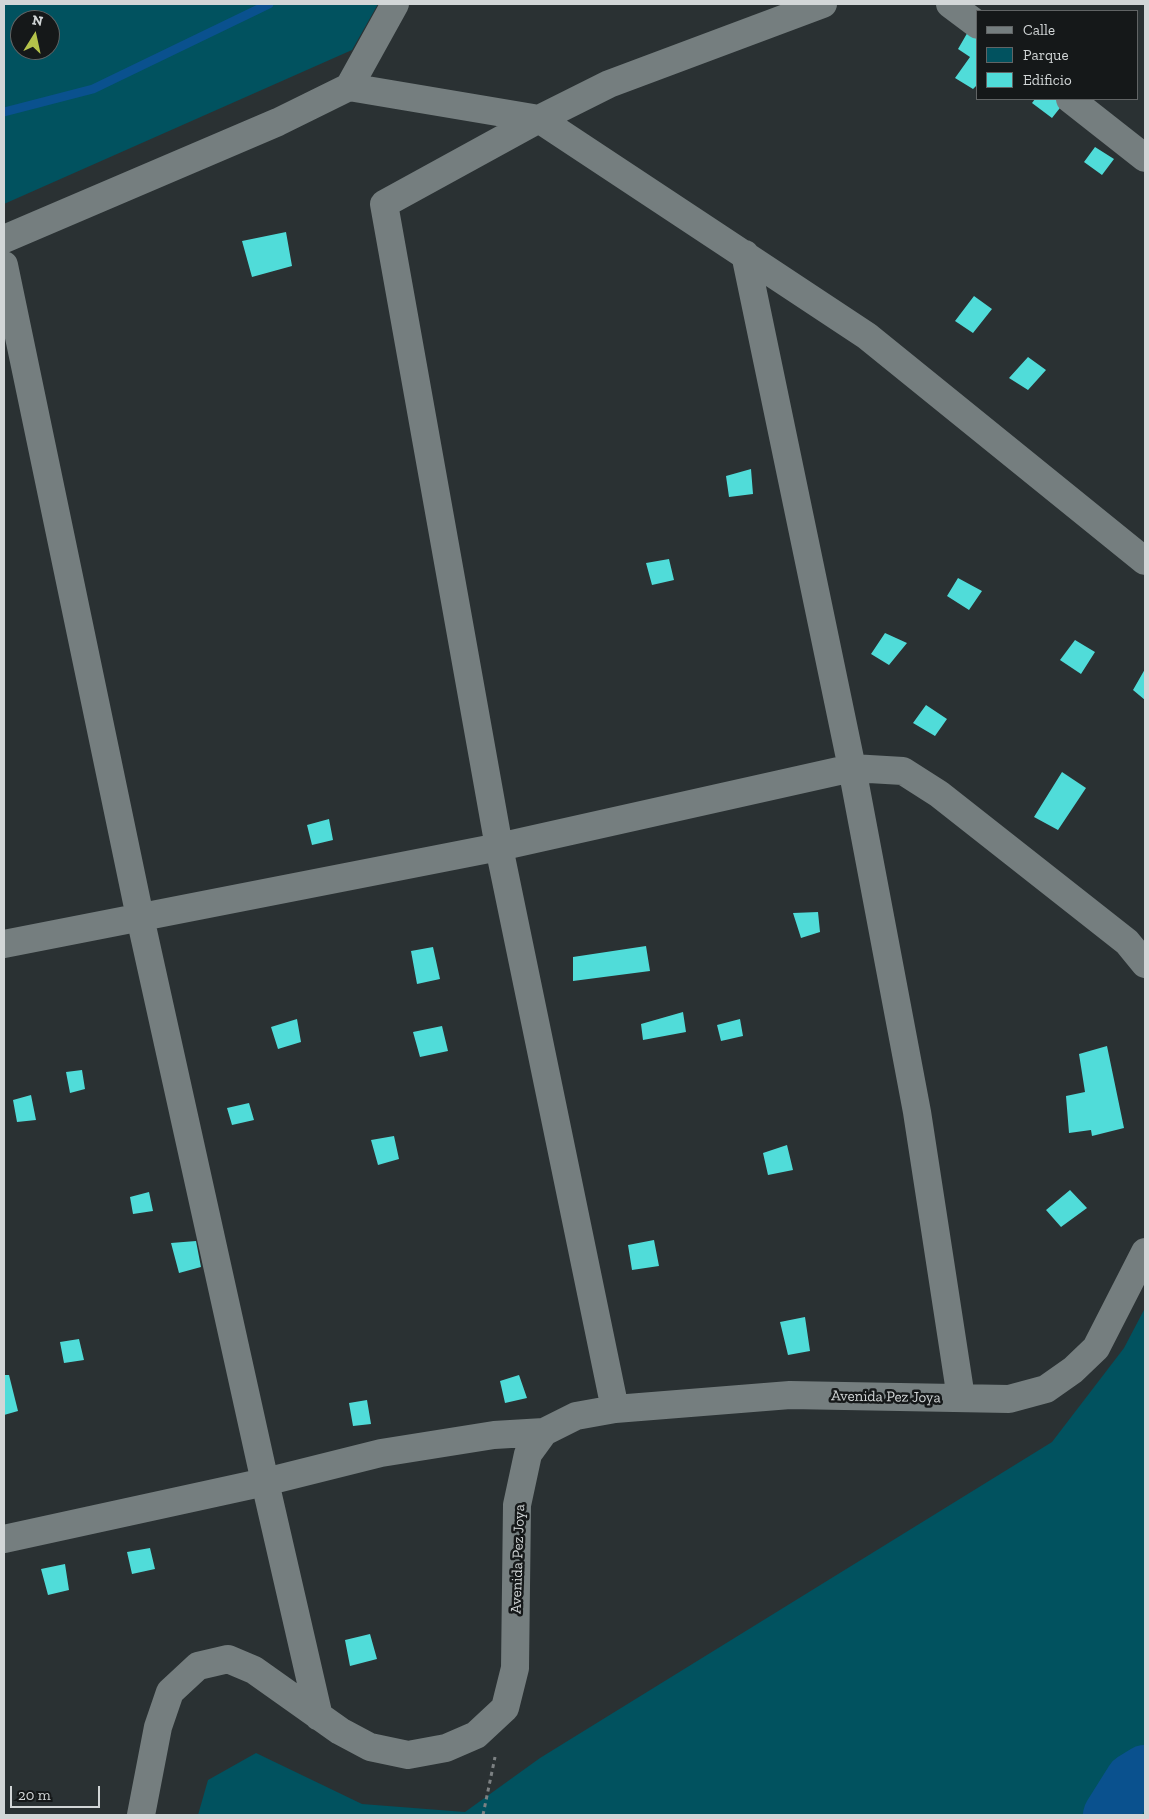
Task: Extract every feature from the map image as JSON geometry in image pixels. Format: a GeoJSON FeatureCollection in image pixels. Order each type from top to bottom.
{"type":"FeatureCollection","features":[{"type":"Feature","properties":{"kind":"street"},"geometry":{"type":"LineString","coordinates":[[4,238],[278,122],[349,87],[395,4]]}},
{"type":"Feature","properties":{"kind":"street"},"geometry":{"type":"LineString","coordinates":[[615,1409],[499,847],[384,204],[539,119],[609,84],[823,4]]}},
{"type":"Feature","properties":{"kind":"street"},"geometry":{"type":"LineString","coordinates":[[950,4],[976,24]]}},
{"type":"Feature","properties":{"kind":"street"},"geometry":{"type":"LineString","coordinates":[[349,87],[539,119],[867,336],[1145,561]]}},
{"type":"Feature","properties":{"kind":"street"},"geometry":{"type":"LineString","coordinates":[[1071,100],[1145,158]]}},
{"type":"Feature","properties":{"kind":"street"},"geometry":{"type":"LineString","coordinates":[[745,254],[852,768],[917,1112],[961,1398]]}},
{"type":"Feature","properties":{"kind":"street"},"geometry":{"type":"LineString","coordinates":[[4,265],[140,917],[319,1717]]}},
{"type":"Feature","properties":{"kind":"street"},"geometry":{"type":"LineString","coordinates":[[4,944],[499,847],[852,768],[903,771],[939,794],[1127,942],[1145,964]]}},
{"type":"Feature","properties":{"kind":"street","name":"Avenida Pez Joya"},"geometry":{"type":"LineString","coordinates":[[505,1708],[515,1668],[518,1505],[528,1454],[544,1432],[576,1416],[615,1409],[790,1394],[1010,1399],[1046,1389],[1074,1370],[1096,1348],[1145,1252]]}},
{"type":"Feature","properties":{"kind":"street"},"geometry":{"type":"LineString","coordinates":[[4,1539],[265,1482],[381,1453],[494,1435],[544,1432]]}},
{"type":"Feature","properties":{"kind":"street"},"geometry":{"type":"LineString","coordinates":[[141,1815],[158,1727],[170,1692],[198,1666],[228,1659],[254,1670],[340,1731],[370,1747],[408,1755],[446,1748],[476,1735],[505,1708]]}},
{"type":"Feature","properties":{"kind":"path"},"geometry":{"type":"LineString","coordinates":[[483,1815],[505,1708]]}},
{"type":"Feature","properties":{"kind":"green space"},"geometry":{"type":"Polygon","coordinates":[[[4,4],[378,4],[352,50],[4,204],[4,4]]]}},
{"type":"Feature","properties":{"kind":"green space"},"geometry":{"type":"Polygon","coordinates":[[[1145,1308],[1145,1815],[198,1815],[208,1780],[256,1753],[362,1804],[465,1812],[540,1758],[1052,1442],[1124,1348],[1145,1308]]]}},
{"type":"Feature","properties":{"kind":"building"},"geometry":{"type":"Polygon","coordinates":[[[969,30],[976,35],[976,86],[973,89],[955,78],[970,57],[958,49],[969,30]]]}},
{"type":"Feature","properties":{"kind":"building"},"geometry":{"type":"Polygon","coordinates":[[[1034,100],[1066,100],[1052,118],[1032,103],[1034,100]]]}},
{"type":"Feature","properties":{"kind":"building"},"geometry":{"type":"Polygon","coordinates":[[[1095,147],[1114,159],[1102,175],[1084,162],[1095,147]]]}},
{"type":"Feature","properties":{"kind":"building"},"geometry":{"type":"Polygon","coordinates":[[[286,232],[292,266],[252,277],[242,241],[286,232]]]}},
{"type":"Feature","properties":{"kind":"building"},"geometry":{"type":"Polygon","coordinates":[[[974,296],[992,309],[973,333],[955,321],[974,296]]]}},
{"type":"Feature","properties":{"kind":"building"},"geometry":{"type":"Polygon","coordinates":[[[1028,357],[1046,370],[1028,390],[1009,378],[1028,357]]]}},
{"type":"Feature","properties":{"kind":"building"},"geometry":{"type":"Polygon","coordinates":[[[751,469],[753,494],[729,497],[726,476],[751,469]]]}},
{"type":"Feature","properties":{"kind":"building"},"geometry":{"type":"Polygon","coordinates":[[[669,559],[674,580],[652,585],[646,563],[669,559]]]}},
{"type":"Feature","properties":{"kind":"building"},"geometry":{"type":"Polygon","coordinates":[[[958,578],[982,591],[969,610],[947,596],[958,578]]]}},
{"type":"Feature","properties":{"kind":"building"},"geometry":{"type":"Polygon","coordinates":[[[885,633],[907,643],[889,665],[871,654],[885,633]]]}},
{"type":"Feature","properties":{"kind":"building"},"geometry":{"type":"Polygon","coordinates":[[[1075,640],[1095,652],[1081,674],[1060,660],[1075,640]]]}},
{"type":"Feature","properties":{"kind":"building"},"geometry":{"type":"Polygon","coordinates":[[[1145,669],[1145,700],[1133,690],[1145,669]]]}},
{"type":"Feature","properties":{"kind":"building"},"geometry":{"type":"Polygon","coordinates":[[[926,705],[947,719],[935,736],[913,723],[926,705]]]}},
{"type":"Feature","properties":{"kind":"building"},"geometry":{"type":"Polygon","coordinates":[[[1062,772],[1086,788],[1058,830],[1034,817],[1062,772]]]}},
{"type":"Feature","properties":{"kind":"building"},"geometry":{"type":"Polygon","coordinates":[[[329,819],[333,840],[312,845],[307,825],[329,819]]]}},
{"type":"Feature","properties":{"kind":"building"},"geometry":{"type":"Polygon","coordinates":[[[818,912],[820,932],[801,938],[793,913],[818,912]]]}},
{"type":"Feature","properties":{"kind":"building"},"geometry":{"type":"Polygon","coordinates":[[[646,946],[650,971],[573,981],[573,957],[646,946]]]}},
{"type":"Feature","properties":{"kind":"building"},"geometry":{"type":"Polygon","coordinates":[[[433,947],[440,979],[417,984],[411,951],[433,947]]]}},
{"type":"Feature","properties":{"kind":"building"},"geometry":{"type":"Polygon","coordinates":[[[683,1012],[686,1032],[643,1040],[641,1024],[683,1012]]]}},
{"type":"Feature","properties":{"kind":"building"},"geometry":{"type":"Polygon","coordinates":[[[297,1019],[301,1042],[278,1049],[271,1027],[297,1019]]]}},
{"type":"Feature","properties":{"kind":"building"},"geometry":{"type":"Polygon","coordinates":[[[740,1019],[743,1036],[721,1041],[717,1025],[740,1019]]]}},
{"type":"Feature","properties":{"kind":"building"},"geometry":{"type":"Polygon","coordinates":[[[442,1026],[448,1051],[420,1057],[413,1032],[442,1026]]]}},
{"type":"Feature","properties":{"kind":"building"},"geometry":{"type":"Polygon","coordinates":[[[1107,1046],[1124,1128],[1092,1136],[1091,1130],[1069,1133],[1066,1096],[1085,1092],[1079,1054],[1107,1046]]]}},
{"type":"Feature","properties":{"kind":"building"},"geometry":{"type":"Polygon","coordinates":[[[82,1070],[85,1089],[70,1093],[66,1072],[82,1070]]]}},
{"type":"Feature","properties":{"kind":"building"},"geometry":{"type":"Polygon","coordinates":[[[31,1095],[36,1120],[17,1122],[13,1100],[31,1095]]]}},
{"type":"Feature","properties":{"kind":"building"},"geometry":{"type":"Polygon","coordinates":[[[249,1103],[254,1120],[232,1125],[227,1108],[249,1103]]]}},
{"type":"Feature","properties":{"kind":"building"},"geometry":{"type":"Polygon","coordinates":[[[394,1136],[399,1159],[378,1165],[371,1140],[394,1136]]]}},
{"type":"Feature","properties":{"kind":"building"},"geometry":{"type":"Polygon","coordinates":[[[787,1145],[793,1170],[768,1175],[763,1153],[787,1145]]]}},
{"type":"Feature","properties":{"kind":"building"},"geometry":{"type":"Polygon","coordinates":[[[1070,1190],[1087,1208],[1061,1227],[1046,1210],[1070,1190]]]}},
{"type":"Feature","properties":{"kind":"building"},"geometry":{"type":"Polygon","coordinates":[[[149,1192],[153,1211],[133,1214],[130,1197],[149,1192]]]}},
{"type":"Feature","properties":{"kind":"building"},"geometry":{"type":"Polygon","coordinates":[[[654,1240],[659,1266],[632,1270],[628,1245],[654,1240]]]}},
{"type":"Feature","properties":{"kind":"building"},"geometry":{"type":"Polygon","coordinates":[[[196,1241],[201,1267],[179,1273],[171,1243],[196,1241]]]}},
{"type":"Feature","properties":{"kind":"building"},"geometry":{"type":"Polygon","coordinates":[[[805,1317],[810,1351],[788,1355],[780,1322],[805,1317]]]}},
{"type":"Feature","properties":{"kind":"building"},"geometry":{"type":"Polygon","coordinates":[[[79,1339],[84,1360],[64,1363],[60,1342],[79,1339]]]}},
{"type":"Feature","properties":{"kind":"building"},"geometry":{"type":"Polygon","coordinates":[[[4,1375],[9,1375],[18,1411],[4,1415],[4,1375]]]}},
{"type":"Feature","properties":{"kind":"building"},"geometry":{"type":"Polygon","coordinates":[[[519,1375],[527,1398],[505,1403],[500,1381],[519,1375]]]}},
{"type":"Feature","properties":{"kind":"building"},"geometry":{"type":"Polygon","coordinates":[[[367,1400],[371,1424],[353,1426],[349,1403],[367,1400]]]}},
{"type":"Feature","properties":{"kind":"building"},"geometry":{"type":"Polygon","coordinates":[[[150,1548],[155,1569],[132,1574],[127,1552],[150,1548]]]}},
{"type":"Feature","properties":{"kind":"building"},"geometry":{"type":"Polygon","coordinates":[[[65,1564],[69,1590],[48,1595],[41,1569],[65,1564]]]}},
{"type":"Feature","properties":{"kind":"building"},"geometry":{"type":"Polygon","coordinates":[[[370,1634],[377,1659],[350,1666],[345,1640],[370,1634]]]}},
{"type":"Feature","properties":{"kind":"waterway"},"geometry":{"type":"LineString","coordinates":[[4,112],[93,89],[269,4]]}},
{"type":"Feature","properties":{"kind":"waterway"},"geometry":{"type":"LineString","coordinates":[[1110,1815],[1132,1780],[1145,1772]]}}]}
